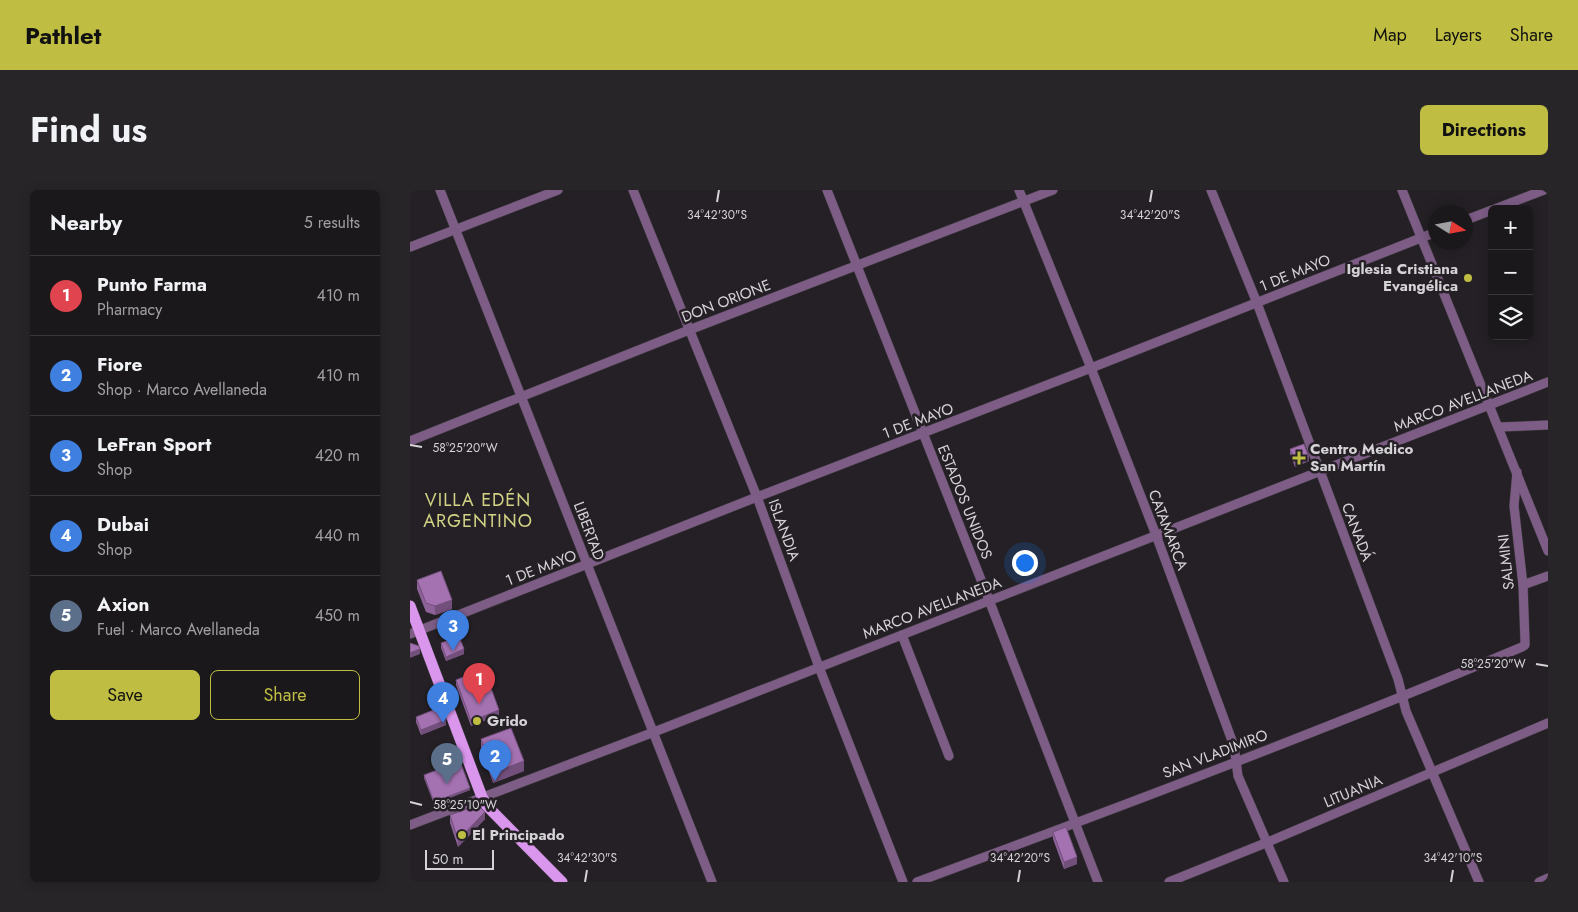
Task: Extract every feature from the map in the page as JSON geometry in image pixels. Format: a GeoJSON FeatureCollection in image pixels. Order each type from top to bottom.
{"type":"FeatureCollection","features":[{"type":"Feature","properties":{"kind":"main road"},"geometry":{"type":"LineString","coordinates":[[410,606],[415,633],[482,797],[491,810],[562,882]]}},
{"type":"Feature","properties":{"kind":"street","name":"LIBERTAD"},"geometry":{"type":"LineString","coordinates":[[440,190],[712,882]]}},
{"type":"Feature","properties":{"kind":"street"},"geometry":{"type":"LineString","coordinates":[[410,246],[558,190]]}},
{"type":"Feature","properties":{"kind":"street","name":"ISLANDIA"},"geometry":{"type":"LineString","coordinates":[[633,190],[757,497],[819,667],[903,882]]}},
{"type":"Feature","properties":{"kind":"street","name":"ESTADOS UNIDOS"},"geometry":{"type":"LineString","coordinates":[[827,190],[989,600],[1097,882]]}},
{"type":"Feature","properties":{"kind":"street","name":"CATAMARCA"},"geometry":{"type":"LineString","coordinates":[[1019,190],[1092,368],[1156,535],[1234,746],[1238,776],[1284,882]]}},
{"type":"Feature","properties":{"kind":"street","name":"DON ORIONE"},"geometry":{"type":"LineString","coordinates":[[410,441],[689,330],[1052,190]]}},
{"type":"Feature","properties":{"kind":"street","name":"CANADÁ"},"geometry":{"type":"LineString","coordinates":[[1211,190],[1257,303],[1398,679],[1401,698],[1479,882]]}},
{"type":"Feature","properties":{"kind":"street"},"geometry":{"type":"LineString","coordinates":[[1402,190],[1548,551]]}},
{"type":"Feature","properties":{"kind":"street"},"geometry":{"type":"LineString","coordinates":[[1504,205],[1544,190]]}},
{"type":"Feature","properties":{"kind":"street"},"geometry":{"type":"LineString","coordinates":[[1473,217],[1488,211]]}},
{"type":"Feature","properties":{"kind":"street","name":"1 DE MAYO"},"geometry":{"type":"LineString","coordinates":[[415,633],[1428,234]]}},
{"type":"Feature","properties":{"kind":"street","name":"MARCO AVELLANEDA"},"geometry":{"type":"LineString","coordinates":[[410,824],[654,732],[1548,382]]}},
{"type":"Feature","properties":{"kind":"street"},"geometry":{"type":"LineString","coordinates":[[1499,427],[1548,425]]}},
{"type":"Feature","properties":{"kind":"street","name":"SALMINI"},"geometry":{"type":"LineString","coordinates":[[1517,472],[1514,506],[1523,585],[1525,645],[1522,647]]}},
{"type":"Feature","properties":{"kind":"street"},"geometry":{"type":"LineString","coordinates":[[1523,585],[1548,576]]}},
{"type":"Feature","properties":{"kind":"street"},"geometry":{"type":"LineString","coordinates":[[902,635],[949,756]]}},
{"type":"Feature","properties":{"kind":"street","name":"SAN VLADIMIRO"},"geometry":{"type":"LineString","coordinates":[[917,882],[1074,824],[1401,698],[1522,647]]}},
{"type":"Feature","properties":{"kind":"street","name":"LITUANIA"},"geometry":{"type":"LineString","coordinates":[[1169,882],[1548,723]]}},
{"type":"Feature","properties":{"kind":"street"},"geometry":{"type":"LineString","coordinates":[[1539,882],[1548,878]]}},
{"type":"Feature","properties":{"kind":"building"},"geometry":{"type":"Polygon","coordinates":[[[1304,444],[1309,457],[1295,462],[1290,449],[1304,444]]]}},
{"type":"Feature","properties":{"kind":"building"},"geometry":{"type":"Polygon","coordinates":[[[441,571],[452,600],[435,606],[426,603],[417,580],[441,571]]]}},
{"type":"Feature","properties":{"kind":"building"},"geometry":{"type":"Polygon","coordinates":[[[459,636],[464,649],[446,657],[441,643],[459,636]]]}},
{"type":"Feature","properties":{"kind":"building"},"geometry":{"type":"Polygon","coordinates":[[[410,643],[419,646],[420,649],[410,653],[410,643]]]}},
{"type":"Feature","properties":{"kind":"building"},"geometry":{"type":"Polygon","coordinates":[[[468,675],[476,694],[491,688],[499,710],[471,721],[456,680],[468,675]]]}},
{"type":"Feature","properties":{"kind":"building"},"geometry":{"type":"Polygon","coordinates":[[[441,707],[446,720],[421,730],[416,717],[441,707]]]}},
{"type":"Feature","properties":{"kind":"building"},"geometry":{"type":"Polygon","coordinates":[[[511,728],[524,761],[493,773],[481,739],[511,728]]]}},
{"type":"Feature","properties":{"kind":"building"},"geometry":{"type":"Polygon","coordinates":[[[460,761],[470,788],[434,802],[424,775],[460,761]]]}},
{"type":"Feature","properties":{"kind":"building"},"geometry":{"type":"Polygon","coordinates":[[[478,805],[485,812],[458,840],[450,815],[478,805]]]}},
{"type":"Feature","properties":{"kind":"building"},"geometry":{"type":"Polygon","coordinates":[[[1066,827],[1077,857],[1064,862],[1053,832],[1066,827]]]}},
{"type":"Feature","properties":{"kind":"place","name":"Iglesia Cristiana Evangélica"},"geometry":{"type":"Point","coordinates":[1468,278]}},
{"type":"Feature","properties":{"kind":"place","name":"Centro Medico San Martín"},"geometry":{"type":"Point","coordinates":[1299,458]}},
{"type":"Feature","properties":{"kind":"place","name":"LeFran Sport"},"geometry":{"type":"Point","coordinates":[453,651]}},
{"type":"Feature","properties":{"kind":"place","name":"Punto Farma"},"geometry":{"type":"Point","coordinates":[479,704]}},
{"type":"Feature","properties":{"kind":"place","name":"Grido"},"geometry":{"type":"Point","coordinates":[477,721]}},
{"type":"Feature","properties":{"kind":"place","name":"Dubai"},"geometry":{"type":"Point","coordinates":[443,723]}},
{"type":"Feature","properties":{"kind":"place","name":"Fiore"},"geometry":{"type":"Point","coordinates":[495,781]}},
{"type":"Feature","properties":{"kind":"place","name":"Axion"},"geometry":{"type":"Point","coordinates":[447,784]}},
{"type":"Feature","properties":{"kind":"place","name":"El Principado"},"geometry":{"type":"Point","coordinates":[462,835]}},
{"type":"Feature","properties":{"kind":"district","name":"VILLA EDÉN ARGENTINO"},"geometry":{"type":"Point","coordinates":[478,510]}}]}
